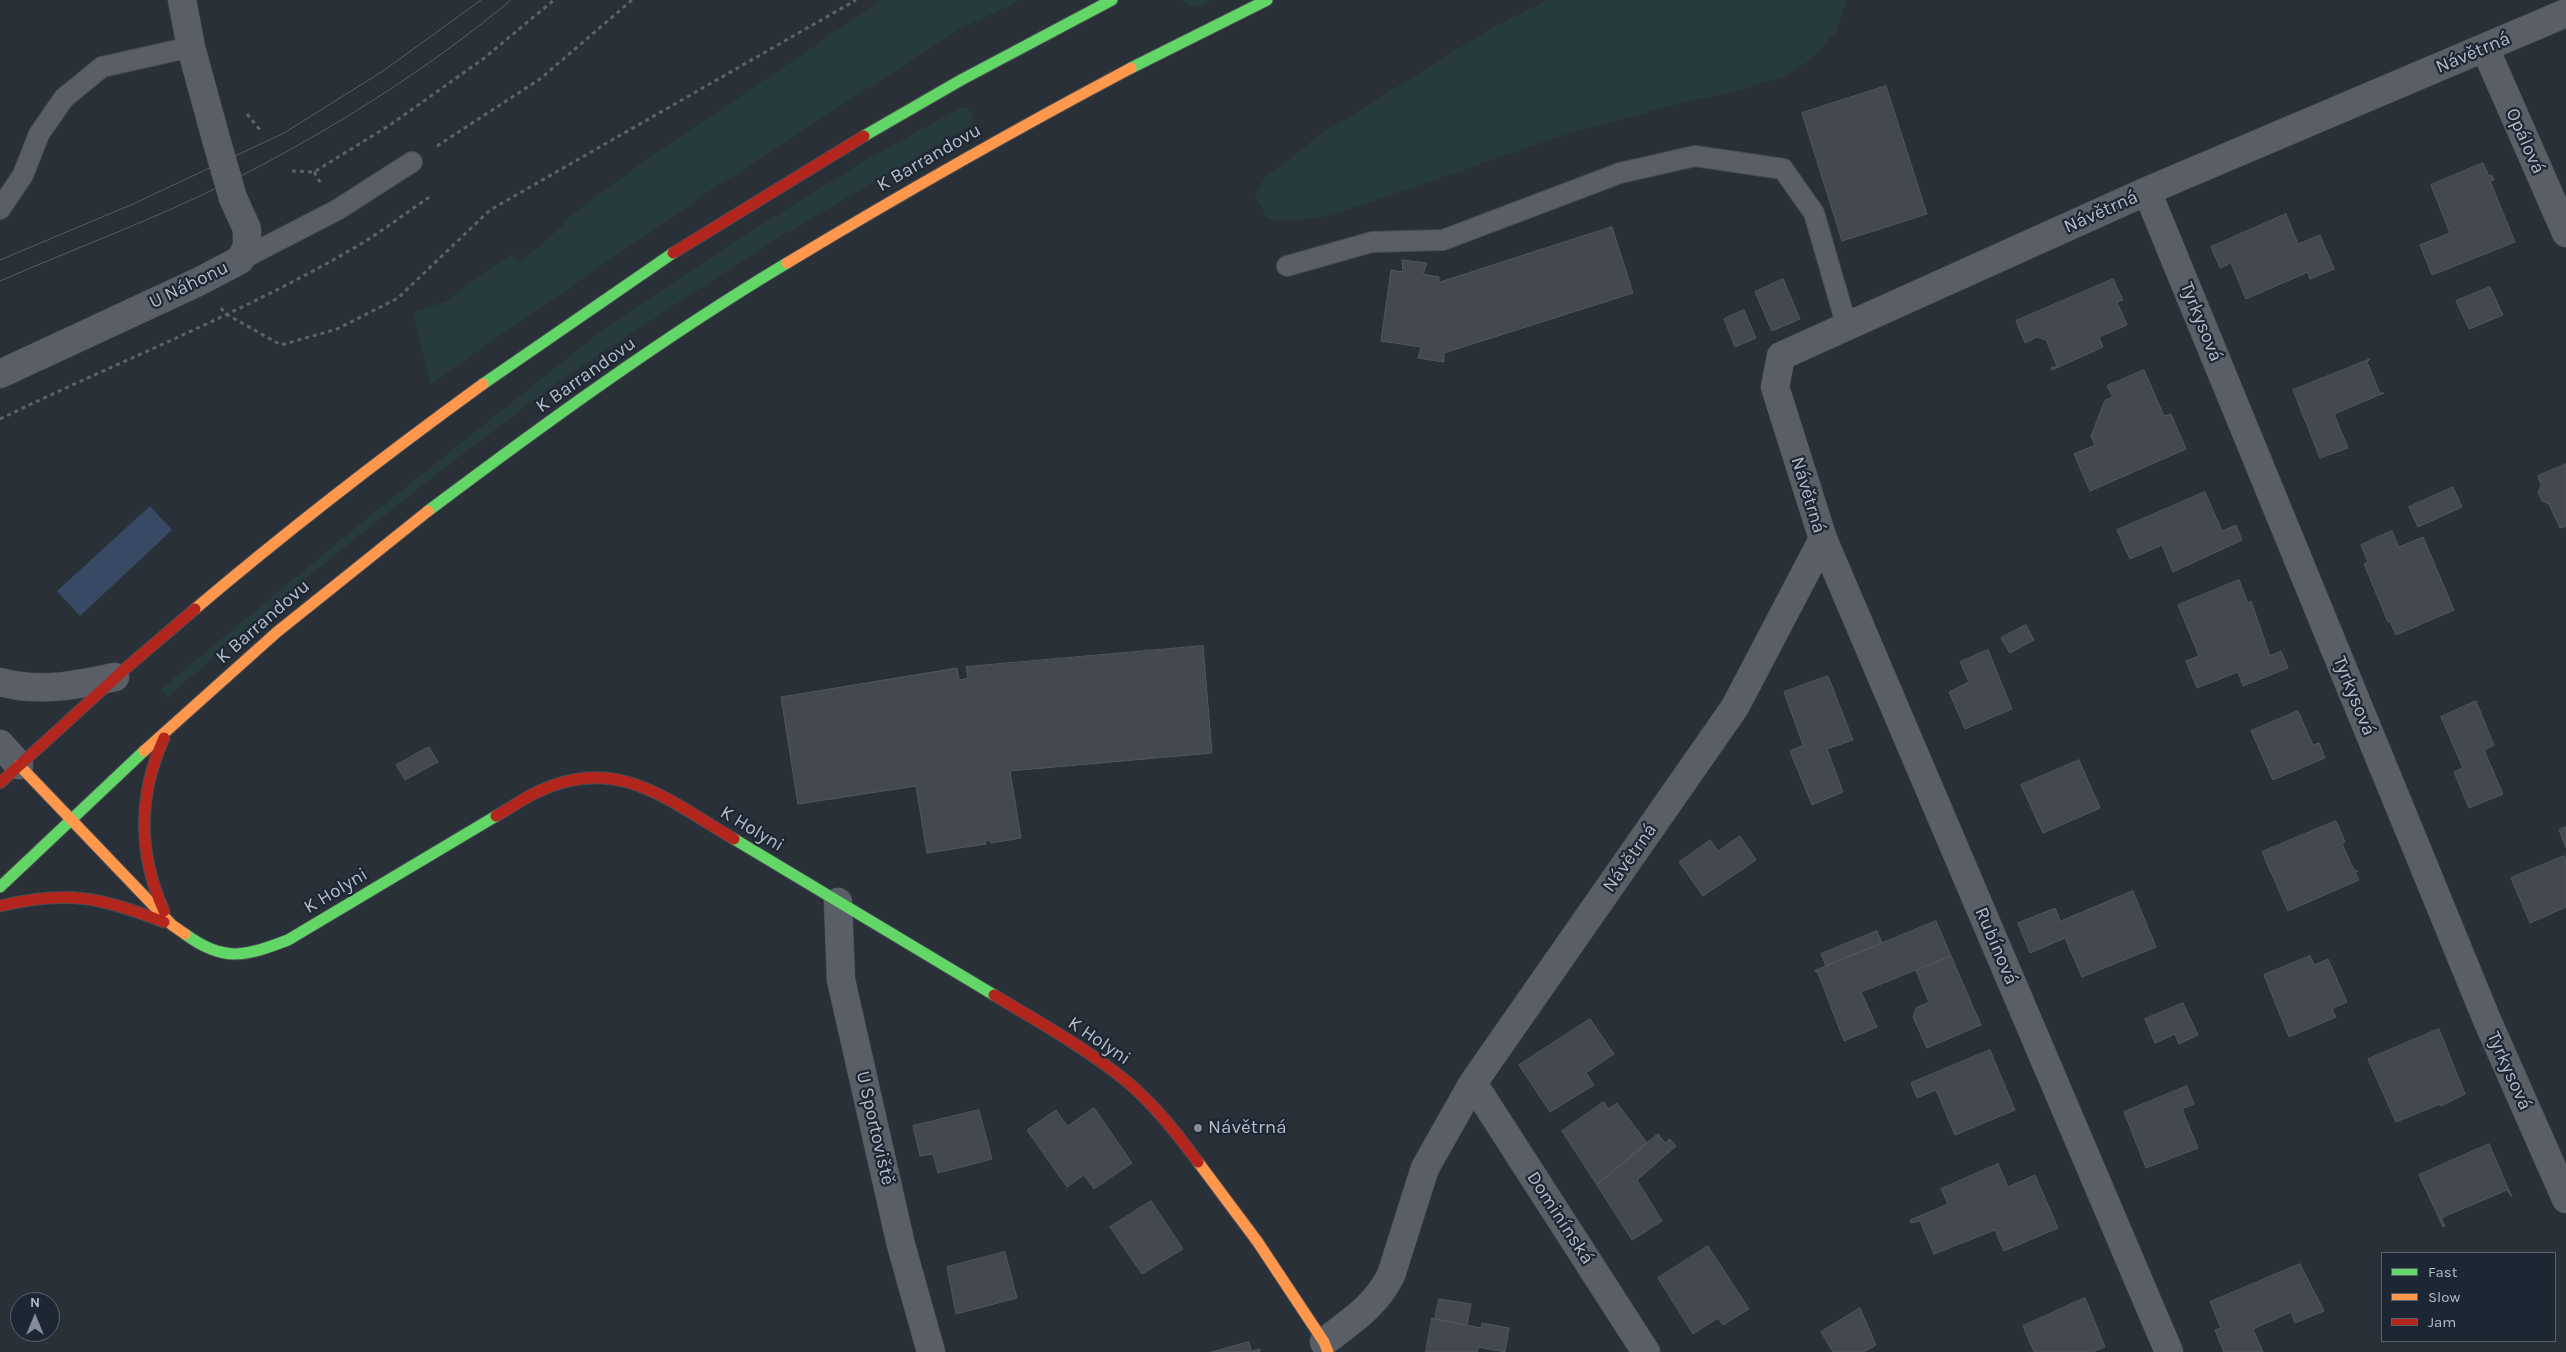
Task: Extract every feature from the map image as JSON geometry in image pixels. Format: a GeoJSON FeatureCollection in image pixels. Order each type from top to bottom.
{"type":"FeatureCollection","features":[{"type":"Feature","properties":{"kind":"main road"},"geometry":{"type":"LineString","coordinates":[[10,774],[115,677],[213,593],[321,505],[454,404],[598,303],[728,218],[998,59],[1112,0]]}},
{"type":"Feature","properties":{"kind":"main road","name":"K Barrandovu"},"geometry":{"type":"LineString","coordinates":[[0,887],[170,728],[317,599],[396,536],[520,443],[682,330],[857,220],[944,169],[1121,73],[1267,0]]}},
{"type":"Feature","properties":{"kind":"main road"},"geometry":{"type":"LineString","coordinates":[[170,728],[152,766],[144,820],[144,836],[152,880],[158,900],[172,925]]}},
{"type":"Feature","properties":{"kind":"main road","name":"K Holyni"},"geometry":{"type":"LineString","coordinates":[[10,774],[71,820],[172,925],[202,948],[217,953],[243,954],[268,948],[288,940],[535,793],[561,782],[583,776],[628,779],[647,787],[1076,1044],[1126,1081],[1170,1124],[1257,1241],[1326,1347]]}},
{"type":"Feature","properties":{"kind":"main road"},"geometry":{"type":"LineString","coordinates":[[0,906],[26,899],[64,894],[88,896],[110,901],[172,925]]}},
{"type":"Feature","properties":{"kind":"street","name":"U Náhonu"},"geometry":{"type":"LineString","coordinates":[[0,374],[198,282],[240,260],[247,247],[247,229],[228,182],[191,47],[182,0]]}},
{"type":"Feature","properties":{"kind":"street","name":"Návětrná"},"geometry":{"type":"LineString","coordinates":[[1326,1347],[1372,1305],[1383,1291],[1392,1276],[1425,1168],[1473,1083],[1735,707],[1823,539],[1775,387],[1781,356],[2147,191],[2566,13]]}},
{"type":"Feature","properties":{"kind":"street","name":"Opálová"},"geometry":{"type":"LineString","coordinates":[[2485,48],[2566,234]]}},
{"type":"Feature","properties":{"kind":"street","name":"Tyrkysová"},"geometry":{"type":"LineString","coordinates":[[2147,191],[2487,1020],[2566,1200]]}},
{"type":"Feature","properties":{"kind":"street","name":"Rubínová"},"geometry":{"type":"LineString","coordinates":[[1823,539],[2169,1352]]}},
{"type":"Feature","properties":{"kind":"street"},"geometry":{"type":"LineString","coordinates":[[0,682],[36,687],[73,686],[115,677]]}},
{"type":"Feature","properties":{"kind":"street"},"geometry":{"type":"LineString","coordinates":[[0,744],[10,774]]}},
{"type":"Feature","properties":{"kind":"street","name":"U Sportoviště"},"geometry":{"type":"LineString","coordinates":[[838,902],[841,980],[901,1245],[931,1352]]}},
{"type":"Feature","properties":{"kind":"street","name":"Dominínská"},"geometry":{"type":"LineString","coordinates":[[1473,1083],[1646,1352]]}},
{"type":"Feature","properties":{"kind":"lane"},"geometry":{"type":"LineString","coordinates":[[0,209],[23,175],[39,134],[64,98],[102,67],[191,47]]}},
{"type":"Feature","properties":{"kind":"lane"},"geometry":{"type":"LineString","coordinates":[[1287,266],[1372,242],[1443,240],[1620,173],[1695,156],[1783,169],[1814,213],[1847,327]]}},
{"type":"Feature","properties":{"kind":"lane"},"geometry":{"type":"LineString","coordinates":[[240,260],[337,210],[412,162]]}},
{"type":"Feature","properties":{"kind":"path"},"geometry":{"type":"LineString","coordinates":[[292,171],[314,172],[390,125],[483,60],[554,0]]}},
{"type":"Feature","properties":{"kind":"path"},"geometry":{"type":"LineString","coordinates":[[412,162],[540,79],[632,0]]}},
{"type":"Feature","properties":{"kind":"path"},"geometry":{"type":"LineString","coordinates":[[226,314],[281,345],[337,329],[398,298],[490,210],[856,0]]}},
{"type":"Feature","properties":{"kind":"green space"},"geometry":{"type":"Polygon","coordinates":[[[883,0],[1021,0],[961,28],[708,192],[430,384],[413,313],[446,301],[511,254],[519,263],[565,224],[563,221],[657,152],[883,0]]]}},
{"type":"Feature","properties":{"kind":"green space"},"geometry":{"type":"Polygon","coordinates":[[[1183,0],[1211,0],[1196,7],[1187,5],[1183,0]]]}},
{"type":"Feature","properties":{"kind":"green space"},"geometry":{"type":"Polygon","coordinates":[[[1548,0],[1847,0],[1836,32],[1810,60],[1788,75],[1741,90],[1686,102],[1570,133],[1330,216],[1289,221],[1267,218],[1255,196],[1266,175],[1315,138],[1493,27],[1548,0]]]}},
{"type":"Feature","properties":{"kind":"green space"},"geometry":{"type":"Polygon","coordinates":[[[960,108],[968,108],[973,118],[971,125],[761,248],[564,378],[443,469],[298,584],[168,697],[161,689],[366,519],[604,329],[753,230],[861,163],[960,108]]]}},
{"type":"Feature","properties":{"kind":"water"},"geometry":{"type":"Polygon","coordinates":[[[150,506],[172,530],[80,616],[57,591],[150,506]]]}},
{"type":"Feature","properties":{"kind":"building"},"geometry":{"type":"Polygon","coordinates":[[[1886,86],[1927,214],[1842,241],[1802,113],[1886,86]]]}},
{"type":"Feature","properties":{"kind":"building"},"geometry":{"type":"Polygon","coordinates":[[[2483,163],[2489,176],[2492,175],[2494,180],[2490,181],[2515,242],[2432,275],[2420,245],[2450,233],[2431,185],[2483,163]]]}},
{"type":"Feature","properties":{"kind":"building"},"geometry":{"type":"Polygon","coordinates":[[[2286,214],[2298,244],[2320,235],[2334,269],[2310,279],[2308,272],[2246,299],[2231,263],[2220,268],[2211,247],[2286,214]]]}},
{"type":"Feature","properties":{"kind":"building"},"geometry":{"type":"Polygon","coordinates":[[[1612,227],[1633,293],[1444,353],[1444,362],[1418,358],[1421,347],[1381,341],[1391,270],[1403,272],[1402,260],[1427,263],[1423,274],[1439,277],[1439,282],[1612,227]]]}},
{"type":"Feature","properties":{"kind":"building"},"geometry":{"type":"Polygon","coordinates":[[[1783,279],[1800,319],[1772,331],[1755,292],[1783,279]]]}},
{"type":"Feature","properties":{"kind":"building"},"geometry":{"type":"Polygon","coordinates":[[[2113,279],[2123,300],[2117,302],[2127,325],[2099,337],[2103,347],[2052,370],[2051,368],[2057,366],[2046,340],[2037,337],[2025,343],[2016,321],[2113,279]]]}},
{"type":"Feature","properties":{"kind":"building"},"geometry":{"type":"Polygon","coordinates":[[[2490,287],[2503,315],[2469,329],[2456,301],[2490,287]]]}},
{"type":"Feature","properties":{"kind":"building"},"geometry":{"type":"Polygon","coordinates":[[[1744,310],[1756,338],[1735,347],[1724,319],[1744,310]]]}},
{"type":"Feature","properties":{"kind":"building"},"geometry":{"type":"Polygon","coordinates":[[[2370,359],[2367,362],[2380,393],[2384,393],[2334,414],[2348,448],[2320,458],[2293,390],[2370,359]]]}},
{"type":"Feature","properties":{"kind":"building"},"geometry":{"type":"Polygon","coordinates":[[[2144,370],[2164,416],[2171,414],[2186,449],[2090,491],[2074,454],[2095,445],[2091,436],[2105,400],[2113,397],[2107,386],[2144,370]]]}},
{"type":"Feature","properties":{"kind":"building"},"geometry":{"type":"Polygon","coordinates":[[[2566,464],[2566,526],[2560,528],[2549,504],[2542,501],[2538,493],[2541,485],[2538,476],[2566,464]]]}},
{"type":"Feature","properties":{"kind":"building"},"geometry":{"type":"Polygon","coordinates":[[[2453,487],[2462,507],[2418,527],[2409,507],[2453,487]]]}},
{"type":"Feature","properties":{"kind":"building"},"geometry":{"type":"Polygon","coordinates":[[[2205,492],[2222,531],[2236,525],[2242,540],[2173,572],[2162,545],[2130,559],[2117,530],[2205,492]]]}},
{"type":"Feature","properties":{"kind":"building"},"geometry":{"type":"Polygon","coordinates":[[[2392,531],[2399,547],[2423,537],[2454,610],[2396,635],[2390,621],[2388,622],[2364,564],[2368,562],[2361,545],[2392,531]]]}},
{"type":"Feature","properties":{"kind":"building"},"geometry":{"type":"Polygon","coordinates":[[[2239,580],[2248,603],[2251,601],[2270,656],[2281,651],[2288,668],[2243,686],[2238,672],[2197,688],[2186,661],[2199,656],[2178,605],[2239,580]]]}},
{"type":"Feature","properties":{"kind":"building"},"geometry":{"type":"Polygon","coordinates":[[[2026,625],[2034,640],[2010,653],[2001,638],[2026,625]]]}},
{"type":"Feature","properties":{"kind":"building"},"geometry":{"type":"Polygon","coordinates":[[[1203,646],[1212,753],[1010,771],[1021,838],[991,843],[990,840],[985,841],[986,844],[927,853],[916,786],[798,804],[781,697],[957,668],[959,680],[968,678],[966,667],[1203,646]]]}},
{"type":"Feature","properties":{"kind":"building"},"geometry":{"type":"Polygon","coordinates":[[[1988,650],[2012,709],[1965,729],[1949,692],[1969,682],[1960,662],[1988,650]]]}},
{"type":"Feature","properties":{"kind":"building"},"geometry":{"type":"Polygon","coordinates":[[[1828,676],[1853,740],[1827,749],[1843,792],[1812,805],[1790,751],[1803,745],[1784,692],[1828,676]]]}},
{"type":"Feature","properties":{"kind":"building"},"geometry":{"type":"Polygon","coordinates":[[[2476,701],[2494,745],[2484,750],[2503,794],[2469,808],[2454,772],[2463,768],[2441,717],[2476,701]]]}},
{"type":"Feature","properties":{"kind":"building"},"geometry":{"type":"Polygon","coordinates":[[[2298,711],[2313,745],[2319,743],[2325,758],[2273,780],[2251,731],[2298,711]]]}},
{"type":"Feature","properties":{"kind":"building"},"geometry":{"type":"Polygon","coordinates":[[[429,747],[438,762],[405,780],[396,765],[429,747]]]}},
{"type":"Feature","properties":{"kind":"building"},"geometry":{"type":"Polygon","coordinates":[[[2079,760],[2100,808],[2043,833],[2021,785],[2079,760]]]}},
{"type":"Feature","properties":{"kind":"building"},"geometry":{"type":"Polygon","coordinates":[[[2336,821],[2345,842],[2342,844],[2354,870],[2358,871],[2355,872],[2359,880],[2288,911],[2262,852],[2336,821]]]}},
{"type":"Feature","properties":{"kind":"building"},"geometry":{"type":"Polygon","coordinates":[[[2566,827],[2566,848],[2559,830],[2566,827]]]}},
{"type":"Feature","properties":{"kind":"building"},"geometry":{"type":"Polygon","coordinates":[[[1740,836],[1756,860],[1703,896],[1679,862],[1710,840],[1718,851],[1740,836]]]}},
{"type":"Feature","properties":{"kind":"building"},"geometry":{"type":"Polygon","coordinates":[[[2564,856],[2566,861],[2566,907],[2530,923],[2511,878],[2564,856]]]}},
{"type":"Feature","properties":{"kind":"building"},"geometry":{"type":"Polygon","coordinates":[[[2133,891],[2156,947],[2082,977],[2065,938],[2030,953],[2018,923],[2055,908],[2060,921],[2133,891]]]}},
{"type":"Feature","properties":{"kind":"building"},"geometry":{"type":"Polygon","coordinates":[[[1936,921],[1951,956],[1861,992],[1877,1027],[1844,1041],[1818,973],[1815,971],[1936,921]]]}},
{"type":"Feature","properties":{"kind":"building"},"geometry":{"type":"Polygon","coordinates":[[[1877,931],[1882,943],[1826,966],[1821,954],[1877,931]]]}},
{"type":"Feature","properties":{"kind":"building"},"geometry":{"type":"Polygon","coordinates":[[[1951,956],[1981,1025],[1927,1048],[1913,1017],[1916,1008],[1929,1002],[1916,971],[1951,956]]]}},
{"type":"Feature","properties":{"kind":"building"},"geometry":{"type":"Polygon","coordinates":[[[2310,956],[2314,965],[2328,959],[2347,1002],[2332,1009],[2336,1017],[2289,1037],[2264,975],[2310,956]]]}},
{"type":"Feature","properties":{"kind":"building"},"geometry":{"type":"Polygon","coordinates":[[[2183,1003],[2198,1035],[2179,1044],[2175,1034],[2155,1043],[2145,1019],[2183,1003]]]}},
{"type":"Feature","properties":{"kind":"building"},"geometry":{"type":"Polygon","coordinates":[[[1590,1019],[1614,1054],[1586,1073],[1594,1085],[1550,1112],[1519,1065],[1590,1019]]]}},
{"type":"Feature","properties":{"kind":"building"},"geometry":{"type":"Polygon","coordinates":[[[2439,1029],[2465,1094],[2441,1106],[2440,1104],[2396,1122],[2368,1059],[2439,1029]]]}},
{"type":"Feature","properties":{"kind":"building"},"geometry":{"type":"Polygon","coordinates":[[[1990,1050],[2015,1110],[1955,1135],[1936,1090],[1917,1098],[1911,1083],[1990,1050]]]}},
{"type":"Feature","properties":{"kind":"building"},"geometry":{"type":"Polygon","coordinates":[[[2187,1086],[2194,1104],[2182,1109],[2198,1148],[2146,1168],[2124,1112],[2187,1086]]]}},
{"type":"Feature","properties":{"kind":"building"},"geometry":{"type":"Polygon","coordinates":[[[1604,1102],[1608,1109],[1617,1103],[1647,1143],[1597,1185],[1562,1131],[1604,1102]]]}},
{"type":"Feature","properties":{"kind":"building"},"geometry":{"type":"Polygon","coordinates":[[[1094,1108],[1132,1163],[1094,1189],[1084,1175],[1067,1187],[1027,1130],[1056,1110],[1067,1126],[1094,1108]]]}},
{"type":"Feature","properties":{"kind":"building"},"geometry":{"type":"Polygon","coordinates":[[[979,1110],[992,1159],[938,1173],[933,1154],[920,1156],[913,1126],[979,1110]]]}},
{"type":"Feature","properties":{"kind":"building"},"geometry":{"type":"Polygon","coordinates":[[[1658,1134],[1665,1143],[1670,1139],[1676,1146],[1637,1180],[1662,1221],[1632,1240],[1597,1185],[1658,1134]]]}},
{"type":"Feature","properties":{"kind":"building"},"geometry":{"type":"Polygon","coordinates":[[[2489,1144],[2512,1197],[2507,1190],[2441,1218],[2445,1226],[2443,1227],[2419,1175],[2489,1144]]]}},
{"type":"Feature","properties":{"kind":"building"},"geometry":{"type":"Polygon","coordinates":[[[1998,1164],[2008,1187],[2035,1175],[2058,1228],[2004,1251],[1995,1230],[1934,1254],[1920,1221],[1911,1223],[1910,1220],[1948,1204],[1941,1189],[1998,1164]]]}},
{"type":"Feature","properties":{"kind":"building"},"geometry":{"type":"Polygon","coordinates":[[[1151,1201],[1183,1249],[1142,1274],[1110,1227],[1151,1201]]]}},
{"type":"Feature","properties":{"kind":"building"},"geometry":{"type":"Polygon","coordinates":[[[1708,1246],[1749,1309],[1723,1325],[1718,1318],[1693,1334],[1658,1278],[1708,1246]]]}},
{"type":"Feature","properties":{"kind":"building"},"geometry":{"type":"Polygon","coordinates":[[[1005,1252],[1017,1298],[956,1314],[947,1267],[1005,1252]]]}},
{"type":"Feature","properties":{"kind":"building"},"geometry":{"type":"Polygon","coordinates":[[[2300,1264],[2324,1311],[2295,1323],[2291,1312],[2253,1329],[2263,1352],[2224,1352],[2215,1330],[2221,1328],[2210,1302],[2300,1264]]]}},
{"type":"Feature","properties":{"kind":"building"},"geometry":{"type":"Polygon","coordinates":[[[2085,1298],[2105,1347],[2092,1352],[2034,1352],[2023,1326],[2085,1298]]]}},
{"type":"Feature","properties":{"kind":"building"},"geometry":{"type":"Polygon","coordinates":[[[1439,1299],[1471,1304],[1467,1325],[1435,1319],[1439,1299]]]}},
{"type":"Feature","properties":{"kind":"building"},"geometry":{"type":"Polygon","coordinates":[[[1860,1308],[1876,1345],[1864,1352],[1833,1352],[1821,1332],[1860,1308]]]}},
{"type":"Feature","properties":{"kind":"building"},"geometry":{"type":"Polygon","coordinates":[[[1432,1318],[1481,1328],[1482,1323],[1509,1328],[1505,1352],[1478,1347],[1477,1352],[1426,1352],[1432,1318]]]}},
{"type":"Feature","properties":{"kind":"building"},"geometry":{"type":"Polygon","coordinates":[[[1249,1342],[1251,1351],[1260,1349],[1260,1352],[1212,1352],[1249,1342]]]}},
{"type":"Feature","properties":{"kind":"tram line"},"geometry":{"type":"LineString","coordinates":[[0,260],[133,204],[284,133],[383,71],[481,0]]}},
{"type":"Feature","properties":{"kind":"tram line"},"geometry":{"type":"LineString","coordinates":[[0,281],[173,208],[266,163],[339,121],[411,76],[511,0]]}},
{"type":"Feature","properties":{"kind":"traffic: fast"},"geometry":{"type":"LineString","coordinates":[[864,136],[961,80],[1112,0]]}},
{"type":"Feature","properties":{"kind":"traffic: fast"},"geometry":{"type":"LineString","coordinates":[[1131,68],[1267,0]]}},
{"type":"Feature","properties":{"kind":"traffic: fast"},"geometry":{"type":"LineString","coordinates":[[483,384],[673,253]]}},
{"type":"Feature","properties":{"kind":"traffic: fast"},"geometry":{"type":"LineString","coordinates":[[428,511],[604,382],[694,321],[787,263]]}},
{"type":"Feature","properties":{"kind":"traffic: fast"},"geometry":{"type":"LineString","coordinates":[[0,887],[144,751]]}},
{"type":"Feature","properties":{"kind":"traffic: fast"},"geometry":{"type":"LineString","coordinates":[[185,934],[212,949],[235,954],[260,950],[288,940],[496,816]]}},
{"type":"Feature","properties":{"kind":"traffic: fast"},"geometry":{"type":"LineString","coordinates":[[734,839],[994,995]]}},
{"type":"Feature","properties":{"kind":"traffic: slow"},"geometry":{"type":"LineString","coordinates":[[787,263],[958,163],[1131,68]]}},
{"type":"Feature","properties":{"kind":"traffic: slow"},"geometry":{"type":"LineString","coordinates":[[195,609],[337,494],[483,384]]}},
{"type":"Feature","properties":{"kind":"traffic: slow"},"geometry":{"type":"LineString","coordinates":[[144,751],[277,632],[428,511]]}},
{"type":"Feature","properties":{"kind":"traffic: slow"},"geometry":{"type":"LineString","coordinates":[[19,765],[172,925],[185,934]]}},
{"type":"Feature","properties":{"kind":"traffic: slow"},"geometry":{"type":"LineString","coordinates":[[1198,1162],[1257,1241],[1324,1342],[1328,1352]]}},
{"type":"Feature","properties":{"kind":"traffic: jam"},"geometry":{"type":"LineString","coordinates":[[673,253],[864,136]]}},
{"type":"Feature","properties":{"kind":"traffic: jam"},"geometry":{"type":"LineString","coordinates":[[0,783],[126,668],[195,609]]}},
{"type":"Feature","properties":{"kind":"traffic: jam"},"geometry":{"type":"LineString","coordinates":[[164,738],[155,759],[149,781],[145,824],[149,868],[155,890],[164,911]]}},
{"type":"Feature","properties":{"kind":"traffic: jam"},"geometry":{"type":"LineString","coordinates":[[496,816],[535,793],[564,782],[591,778],[616,779],[663,796],[734,839]]}},
{"type":"Feature","properties":{"kind":"traffic: jam"},"geometry":{"type":"LineString","coordinates":[[0,906],[45,898],[65,897],[102,902],[141,913],[164,922]]}},
{"type":"Feature","properties":{"kind":"traffic: jam"},"geometry":{"type":"LineString","coordinates":[[994,995],[1077,1046],[1125,1080],[1164,1118],[1198,1162]]}},
{"type":"Feature","properties":{"kind":"place","name":"Návětrná"},"geometry":{"type":"Point","coordinates":[1198,1128]}}]}
